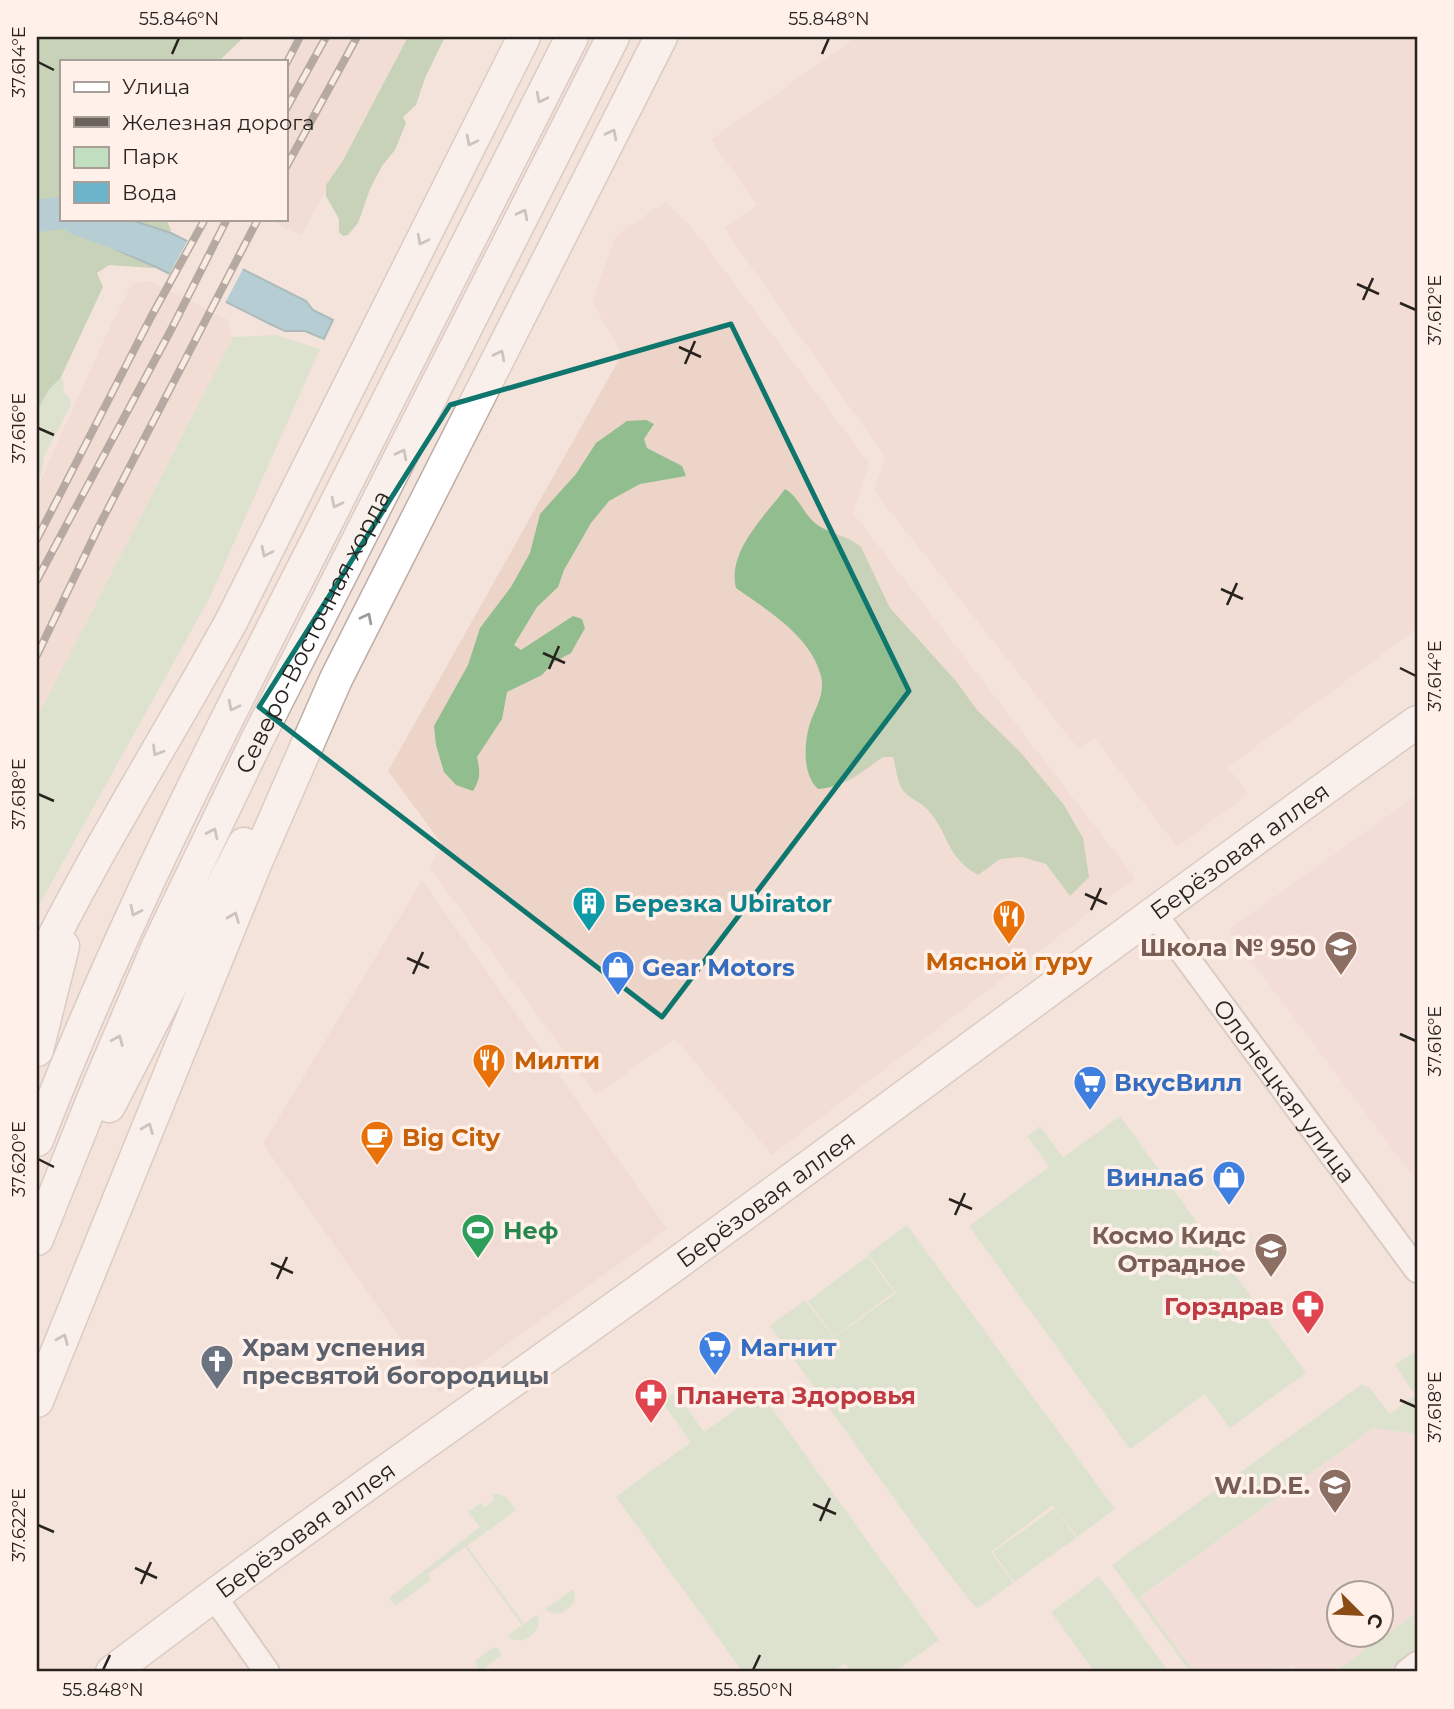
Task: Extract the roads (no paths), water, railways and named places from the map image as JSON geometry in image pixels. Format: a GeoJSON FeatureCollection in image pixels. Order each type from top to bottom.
{"type":"FeatureCollection","features":[{"type":"Feature","properties":{"kind":"main road"},"geometry":{"type":"LineString","coordinates":[[37,970],[102,843],[232,620],[524,37]]}},
{"type":"Feature","properties":{"kind":"main road","name":"Северо-Восточная хорда"},"geometry":{"type":"LineString","coordinates":[[37,1140],[125,931],[216,739],[572,37]]}},
{"type":"Feature","properties":{"kind":"main road","name":"Северо-Восточная хорда"},"geometry":{"type":"LineString","coordinates":[[37,1239],[158,946],[255,744],[613,37]]}},
{"type":"Feature","properties":{"kind":"main road"},"geometry":{"type":"LineString","coordinates":[[37,1239],[134,1060],[243,845],[336,679],[661,37]]}},
{"type":"Feature","properties":{"kind":"main road"},"geometry":{"type":"LineString","coordinates":[[37,1401],[256,862],[336,679]]}},
{"type":"Feature","properties":{"kind":"main road","name":"Берёзовая аллея"},"geometry":{"type":"LineString","coordinates":[[112,1672],[213,1595],[915,1090],[1153,912],[1417,722]]}},
{"type":"Feature","properties":{"kind":"main road"},"geometry":{"type":"LineString","coordinates":[[37,1050],[58,961],[102,843]]}},
{"type":"Feature","properties":{"kind":"street","name":"Олонецкая улица"},"geometry":{"type":"LineString","coordinates":[[1153,912],[1417,1270]]}},
{"type":"Feature","properties":{"kind":"street"},"geometry":{"type":"LineString","coordinates":[[213,1595],[267,1672]]}},
{"type":"Feature","properties":{"kind":"street"},"geometry":{"type":"LineString","coordinates":[[1407,1672],[1417,1664]]}},
{"type":"Feature","properties":{"kind":"water"},"geometry":{"type":"Polygon","coordinates":[[[128,220],[171,233],[306,301],[313,310],[333,320],[324,339],[305,331],[285,331],[115,249],[128,220]]]}},
{"type":"Feature","properties":{"kind":"waterway"},"geometry":{"type":"LineString","coordinates":[[37,216],[60,213]]}},
{"type":"Feature","properties":{"kind":"waterway"},"geometry":{"type":"LineString","coordinates":[[80,220],[161,249]]}},
{"type":"Feature","properties":{"kind":"railway"},"geometry":{"type":"LineString","coordinates":[[287,62],[300,37]]}},
{"type":"Feature","properties":{"kind":"railway"},"geometry":{"type":"LineString","coordinates":[[287,107],[326,37]]}},
{"type":"Feature","properties":{"kind":"railway"},"geometry":{"type":"LineString","coordinates":[[287,165],[357,37]]}},
{"type":"Feature","properties":{"kind":"railway"},"geometry":{"type":"LineString","coordinates":[[37,539],[151,317],[204,220]]}},
{"type":"Feature","properties":{"kind":"railway"},"geometry":{"type":"LineString","coordinates":[[37,580],[226,220]]}},
{"type":"Feature","properties":{"kind":"railway"},"geometry":{"type":"LineString","coordinates":[[37,655],[99,526],[257,220]]}},
{"type":"Feature","properties":{"kind":"place","name":"Березка Ubirator"},"geometry":{"type":"Point","coordinates":[589,933]}},
{"type":"Feature","properties":{"kind":"place","name":"Мясной гуру"},"geometry":{"type":"Point","coordinates":[1009,946]}},
{"type":"Feature","properties":{"kind":"place","name":"Школа № 950"},"geometry":{"type":"Point","coordinates":[1341,977]}},
{"type":"Feature","properties":{"kind":"place","name":"Gear Motors"},"geometry":{"type":"Point","coordinates":[618,997]}},
{"type":"Feature","properties":{"kind":"place","name":"Милти"},"geometry":{"type":"Point","coordinates":[489,1090]}},
{"type":"Feature","properties":{"kind":"place","name":"ВкусВилл"},"geometry":{"type":"Point","coordinates":[1090,1112]}},
{"type":"Feature","properties":{"kind":"place","name":"Big City"},"geometry":{"type":"Point","coordinates":[377,1167]}},
{"type":"Feature","properties":{"kind":"place","name":"Винлаб"},"geometry":{"type":"Point","coordinates":[1229,1207]}},
{"type":"Feature","properties":{"kind":"place","name":"Неф"},"geometry":{"type":"Point","coordinates":[478,1260]}},
{"type":"Feature","properties":{"kind":"place","name":"Космо Кидс Отрадное"},"geometry":{"type":"Point","coordinates":[1271,1279]}},
{"type":"Feature","properties":{"kind":"place","name":"Горздрав"},"geometry":{"type":"Point","coordinates":[1308,1336]}},
{"type":"Feature","properties":{"kind":"place","name":"Магнит"},"geometry":{"type":"Point","coordinates":[715,1377]}},
{"type":"Feature","properties":{"kind":"place","name":"Храм успения пресвятой богородицы"},"geometry":{"type":"Point","coordinates":[217,1391]}},
{"type":"Feature","properties":{"kind":"place","name":"Планета Здоровья"},"geometry":{"type":"Point","coordinates":[651,1425]}},
{"type":"Feature","properties":{"kind":"place","name":"W.I.D.E."},"geometry":{"type":"Point","coordinates":[1335,1515]}}]}
